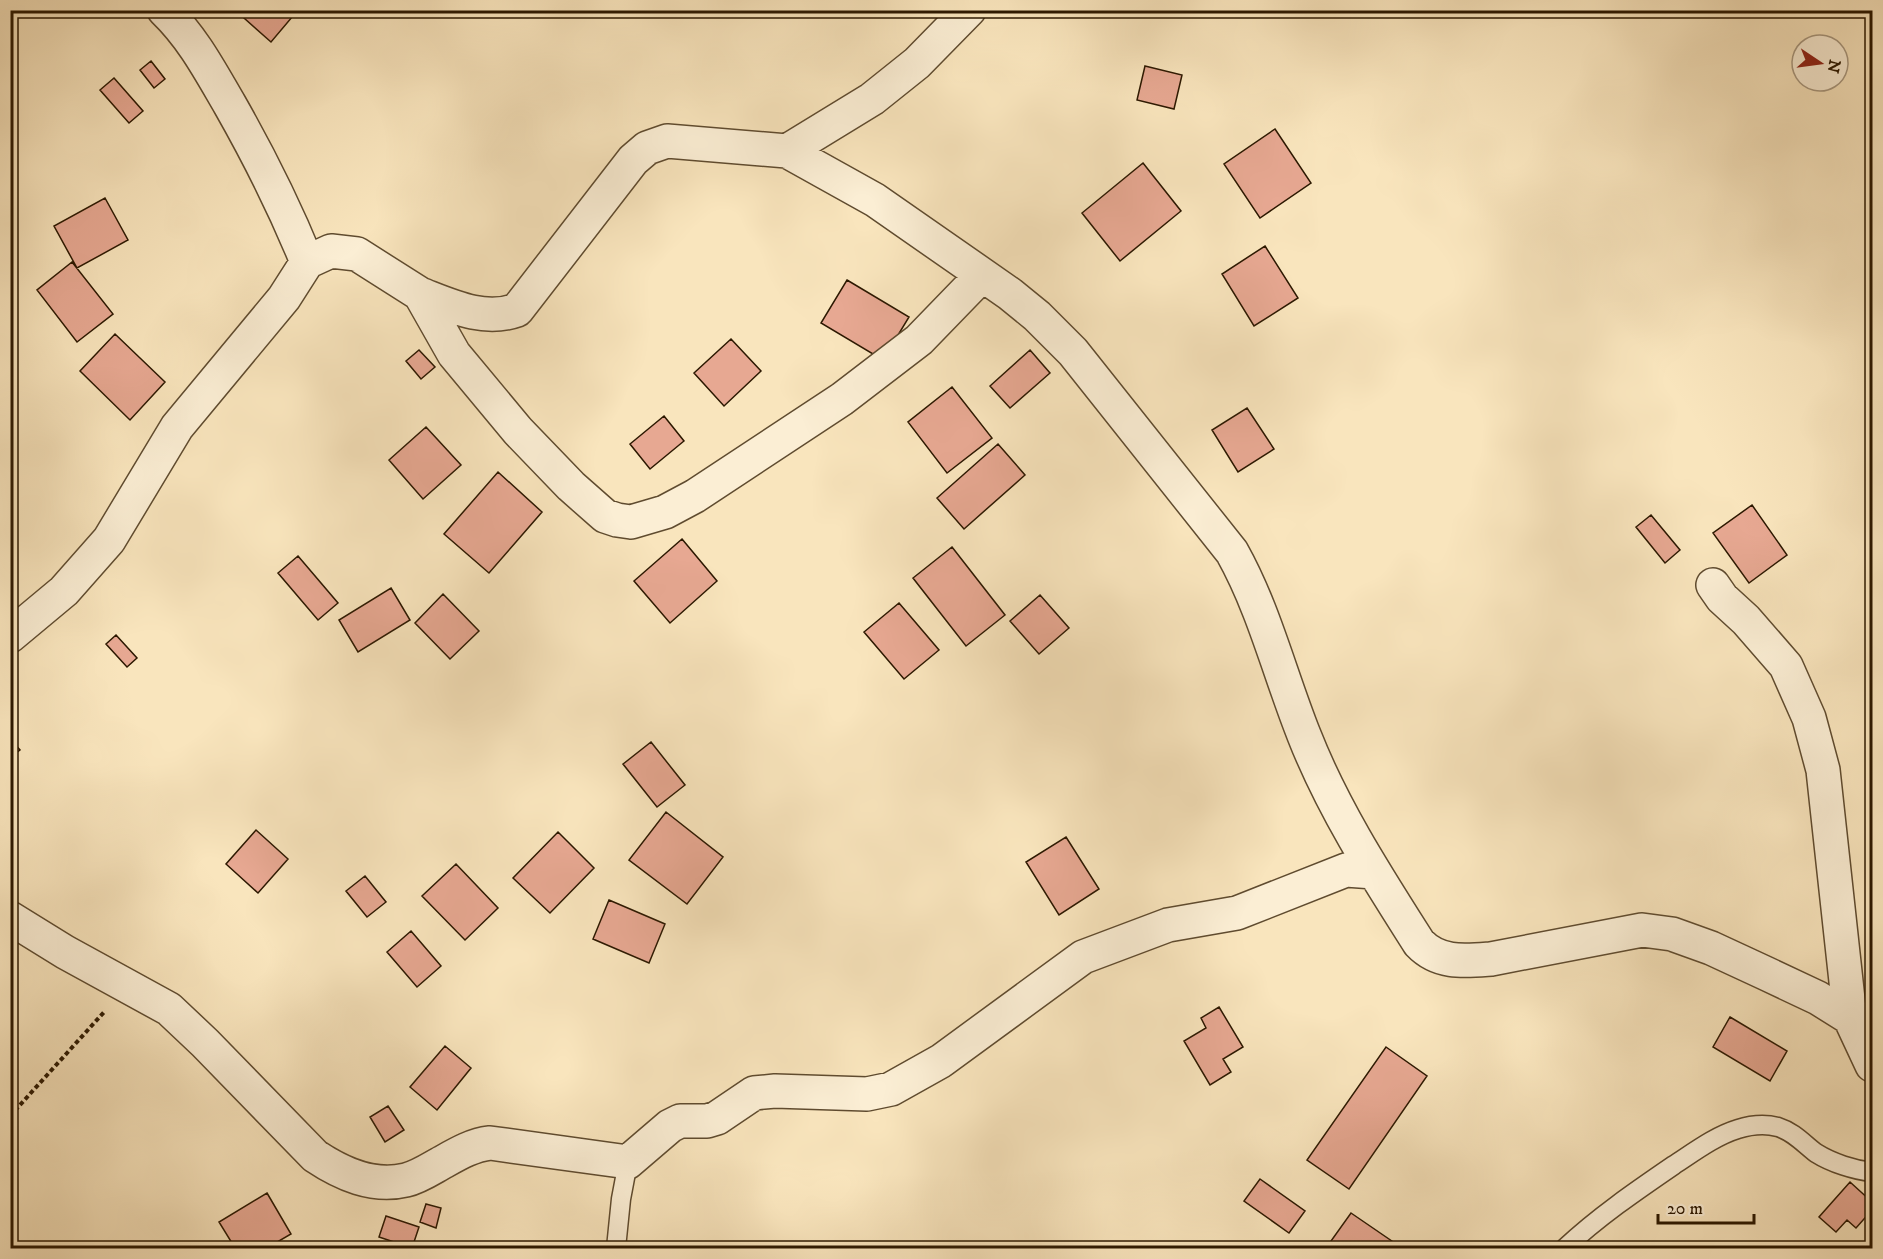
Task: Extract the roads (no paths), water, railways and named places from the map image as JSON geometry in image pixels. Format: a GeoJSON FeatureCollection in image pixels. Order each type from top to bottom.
{"type":"FeatureCollection","features":[{"type":"Feature","properties":{"kind":"street"},"geometry":{"type":"LineString","coordinates":[[164,10],[194,44],[223,93],[277,193],[307,262]]}},
{"type":"Feature","properties":{"kind":"street"},"geometry":{"type":"LineString","coordinates":[[787,151],[872,99],[917,63],[969,10]]}},
{"type":"Feature","properties":{"kind":"street"},"geometry":{"type":"LineString","coordinates":[[10,636],[64,591],[110,540],[177,427],[284,298],[307,262],[331,251],[357,254],[420,294],[455,307],[491,316],[504,315],[517,310],[633,160],[648,148],[666,141],[787,151],[875,201],[982,274],[1037,315],[1073,352],[1232,552],[1247,579],[1305,737],[1330,791],[1374,872],[1419,943],[1428,952],[1442,958],[1468,961],[1491,959],[1642,930],[1672,934],[1711,948],[1765,973],[1818,999],[1850,1018]]}},
{"type":"Feature","properties":{"kind":"street"},"geometry":{"type":"LineString","coordinates":[[420,294],[454,354],[518,431],[571,486],[605,516],[632,522],[665,512],[695,496],[842,399],[919,340],[982,274]]}},
{"type":"Feature","properties":{"kind":"street"},"geometry":{"type":"LineString","coordinates":[[1713,585],[1722,598],[1786,666],[1809,718],[1823,770],[1850,1018],[1872,1065]]}},
{"type":"Feature","properties":{"kind":"street"},"geometry":{"type":"LineString","coordinates":[[10,918],[65,952],[169,1010],[198,1036],[315,1156],[333,1168],[370,1181],[407,1180],[469,1148],[490,1143],[628,1162],[670,1126],[680,1121],[707,1121],[717,1118],[754,1093],[775,1091],[867,1094],[891,1089],[941,1061],[1083,957],[1168,926],[1237,913],[1346,870],[1374,872]]}},
{"type":"Feature","properties":{"kind":"lane"},"geometry":{"type":"LineString","coordinates":[[1565,1248],[1604,1215],[1701,1147],[1739,1128],[1758,1125],[1781,1128],[1831,1160],[1872,1172]]}},
{"type":"Feature","properties":{"kind":"lane"},"geometry":{"type":"LineString","coordinates":[[616,1248],[621,1199],[628,1162]]}}]}
